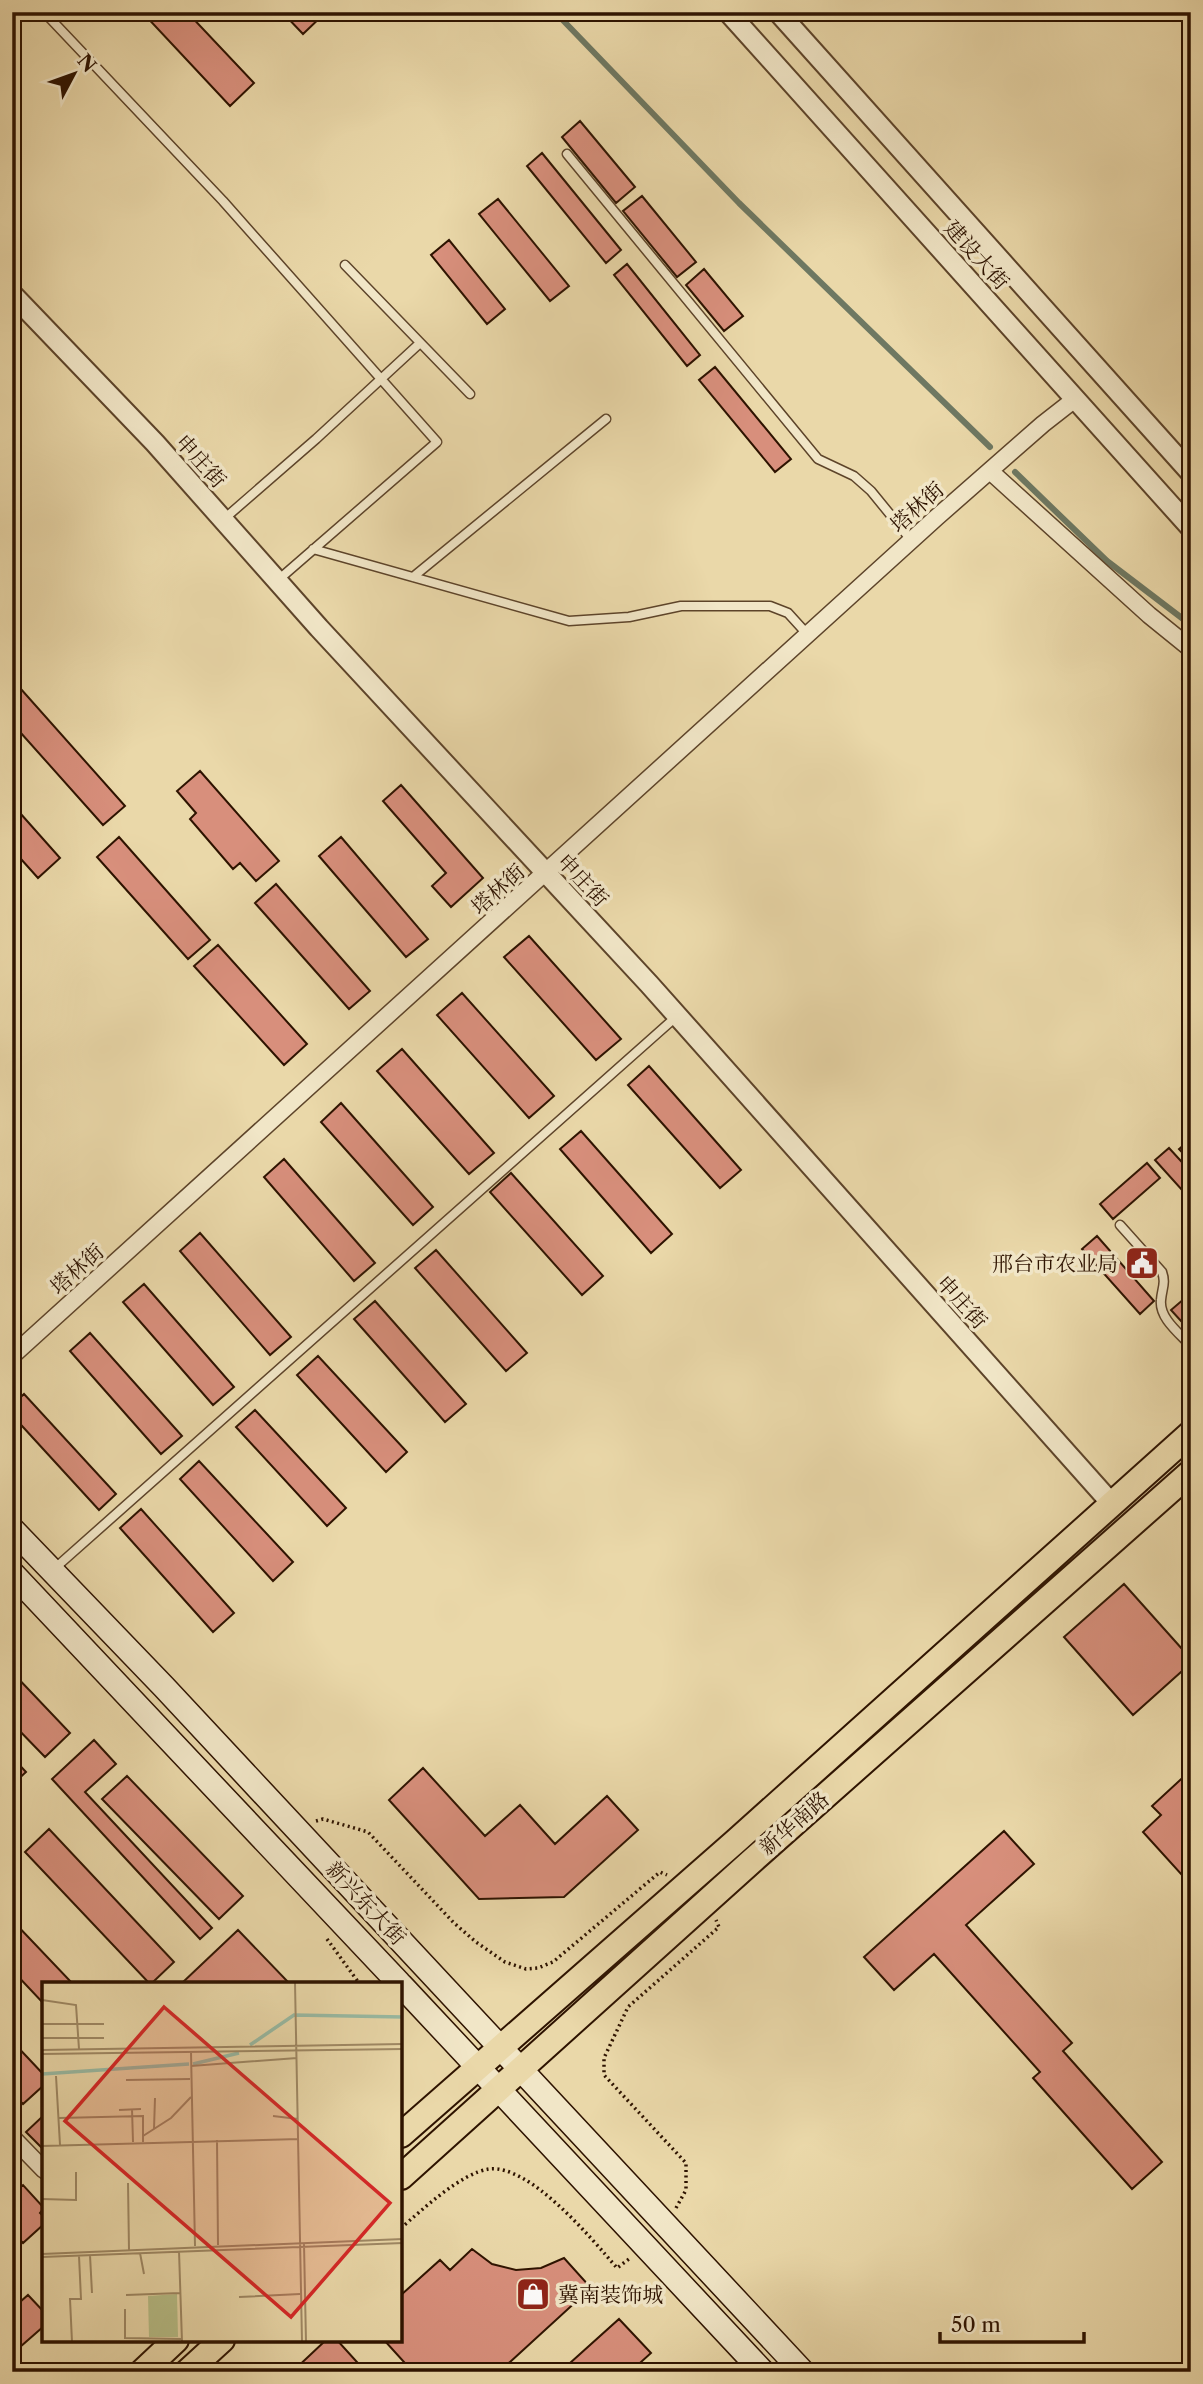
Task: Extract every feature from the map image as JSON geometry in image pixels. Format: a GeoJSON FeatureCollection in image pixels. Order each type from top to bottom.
{"type":"FeatureCollection","features":[{"type":"Feature","properties":{"kind":"main road","name":"新华南路"},"geometry":{"type":"LineString","coordinates":[[402,2134],[689,1882],[1191,1433]]}},
{"type":"Feature","properties":{"kind":"main road","name":"新华南路"},"geometry":{"type":"LineString","coordinates":[[402,2176],[707,1901],[1191,1472]]}},
{"type":"Feature","properties":{"kind":"main road","name":"新兴东大街"},"geometry":{"type":"LineString","coordinates":[[12,1529],[803,2372]]}},
{"type":"Feature","properties":{"kind":"main road","name":"新兴东大街"},"geometry":{"type":"LineString","coordinates":[[12,1573],[398,1982]]}},
{"type":"Feature","properties":{"kind":"main road","name":"新兴东大街"},"geometry":{"type":"LineString","coordinates":[[402,1986],[763,2372]]}},
{"type":"Feature","properties":{"kind":"main road"},"geometry":{"type":"LineString","coordinates":[[142,2372],[174,2342]]}},
{"type":"Feature","properties":{"kind":"main road"},"geometry":{"type":"LineString","coordinates":[[187,2372],[220,2342]]}},
{"type":"Feature","properties":{"kind":"street","name":"建设大街"},"geometry":{"type":"LineString","coordinates":[[728,12],[1191,528]]}},
{"type":"Feature","properties":{"kind":"street","name":"建设大街"},"geometry":{"type":"LineString","coordinates":[[778,12],[1191,473]]}},
{"type":"Feature","properties":{"kind":"street","name":"申庄街"},"geometry":{"type":"LineString","coordinates":[[12,294],[155,443],[222,520],[677,1016],[1112,1504]]}},
{"type":"Feature","properties":{"kind":"street","name":"塔林街"},"geometry":{"type":"LineString","coordinates":[[12,1356],[911,540],[1075,399]]}},
{"type":"Feature","properties":{"kind":"street"},"geometry":{"type":"LineString","coordinates":[[990,471],[1149,615],[1191,649]]}},
{"type":"Feature","properties":{"kind":"street"},"geometry":{"type":"LineString","coordinates":[[12,2137],[42,2169]]}},
{"type":"Feature","properties":{"kind":"lane"},"geometry":{"type":"LineString","coordinates":[[44,12],[223,201],[437,442],[277,580]]}},
{"type":"Feature","properties":{"kind":"lane"},"geometry":{"type":"LineString","coordinates":[[567,154],[818,459],[854,476],[871,491],[911,540]]}},
{"type":"Feature","properties":{"kind":"lane"},"geometry":{"type":"LineString","coordinates":[[345,265],[470,394]]}},
{"type":"Feature","properties":{"kind":"lane"},"geometry":{"type":"LineString","coordinates":[[222,520],[420,343]]}},
{"type":"Feature","properties":{"kind":"lane"},"geometry":{"type":"LineString","coordinates":[[412,577],[606,419]]}},
{"type":"Feature","properties":{"kind":"lane"},"geometry":{"type":"LineString","coordinates":[[313,549],[569,621],[629,617],[681,606],[770,606],[788,613],[808,635]]}},
{"type":"Feature","properties":{"kind":"lane"},"geometry":{"type":"LineString","coordinates":[[52,1571],[677,1016]]}},
{"type":"Feature","properties":{"kind":"lane"},"geometry":{"type":"LineString","coordinates":[[1120,1225],[1162,1272],[1165,1281],[1161,1309],[1191,1346]]}},
{"type":"Feature","properties":{"kind":"path"},"geometry":{"type":"LineString","coordinates":[[295,1828],[323,1819],[368,1832],[454,1923],[505,1962],[526,1969],[553,1962],[660,1872],[689,1882]]}},
{"type":"Feature","properties":{"kind":"path"},"geometry":{"type":"LineString","coordinates":[[667,2225],[686,2190],[686,2163],[604,2075],[604,2058],[628,2007],[719,1927],[707,1901]]}},
{"type":"Feature","properties":{"kind":"path"},"geometry":{"type":"LineString","coordinates":[[402,2227],[460,2181],[488,2169],[504,2170],[527,2179],[545,2193],[617,2268],[646,2247]]}},
{"type":"Feature","properties":{"kind":"building"},"geometry":{"type":"Polygon","coordinates":[[[142,12],[187,12],[254,83],[230,106],[142,12]]]}},
{"type":"Feature","properties":{"kind":"building"},"geometry":{"type":"Polygon","coordinates":[[[282,12],[326,12],[303,34],[282,12]]]}},
{"type":"Feature","properties":{"kind":"building"},"geometry":{"type":"Polygon","coordinates":[[[580,121],[635,187],[616,203],[562,137],[580,121]]]}},
{"type":"Feature","properties":{"kind":"building"},"geometry":{"type":"Polygon","coordinates":[[[542,153],[621,250],[606,263],[527,166],[542,153]]]}},
{"type":"Feature","properties":{"kind":"building"},"geometry":{"type":"Polygon","coordinates":[[[642,196],[696,262],[677,277],[623,211],[642,196]]]}},
{"type":"Feature","properties":{"kind":"building"},"geometry":{"type":"Polygon","coordinates":[[[498,199],[569,286],[550,301],[479,214],[498,199]]]}},
{"type":"Feature","properties":{"kind":"building"},"geometry":{"type":"Polygon","coordinates":[[[449,240],[505,309],[487,324],[431,255],[449,240]]]}},
{"type":"Feature","properties":{"kind":"building"},"geometry":{"type":"Polygon","coordinates":[[[627,264],[700,355],[687,366],[614,275],[627,264]]]}},
{"type":"Feature","properties":{"kind":"building"},"geometry":{"type":"Polygon","coordinates":[[[704,269],[743,316],[724,331],[686,285],[704,269]]]}},
{"type":"Feature","properties":{"kind":"building"},"geometry":{"type":"Polygon","coordinates":[[[715,367],[791,459],[775,472],[699,380],[715,367]]]}},
{"type":"Feature","properties":{"kind":"building"},"geometry":{"type":"Polygon","coordinates":[[[12,679],[125,806],[103,825],[12,723],[12,679]]]}},
{"type":"Feature","properties":{"kind":"building"},"geometry":{"type":"Polygon","coordinates":[[[200,771],[279,861],[256,881],[240,863],[233,869],[190,819],[196,813],[177,791],[200,771]]]}},
{"type":"Feature","properties":{"kind":"building"},"geometry":{"type":"Polygon","coordinates":[[[401,785],[483,878],[451,907],[432,886],[446,873],[383,801],[401,785]]]}},
{"type":"Feature","properties":{"kind":"building"},"geometry":{"type":"Polygon","coordinates":[[[12,804],[60,858],[38,878],[12,849],[12,804]]]}},
{"type":"Feature","properties":{"kind":"building"},"geometry":{"type":"Polygon","coordinates":[[[119,837],[210,940],[188,959],[97,857],[119,837]]]}},
{"type":"Feature","properties":{"kind":"building"},"geometry":{"type":"Polygon","coordinates":[[[341,837],[428,939],[406,957],[319,856],[341,837]]]}},
{"type":"Feature","properties":{"kind":"building"},"geometry":{"type":"Polygon","coordinates":[[[276,884],[370,991],[349,1009],[255,903],[276,884]]]}},
{"type":"Feature","properties":{"kind":"building"},"geometry":{"type":"Polygon","coordinates":[[[529,936],[621,1039],[596,1060],[504,957],[529,936]]]}},
{"type":"Feature","properties":{"kind":"building"},"geometry":{"type":"Polygon","coordinates":[[[218,945],[307,1044],[284,1065],[194,966],[218,945]]]}},
{"type":"Feature","properties":{"kind":"building"},"geometry":{"type":"Polygon","coordinates":[[[462,993],[554,1096],[529,1118],[437,1015],[462,993]]]}},
{"type":"Feature","properties":{"kind":"building"},"geometry":{"type":"Polygon","coordinates":[[[402,1049],[494,1153],[469,1174],[377,1071],[402,1049]]]}},
{"type":"Feature","properties":{"kind":"building"},"geometry":{"type":"Polygon","coordinates":[[[649,1066],[741,1170],[720,1188],[628,1085],[649,1066]]]}},
{"type":"Feature","properties":{"kind":"building"},"geometry":{"type":"Polygon","coordinates":[[[341,1103],[433,1207],[413,1225],[321,1122],[341,1103]]]}},
{"type":"Feature","properties":{"kind":"building"},"geometry":{"type":"Polygon","coordinates":[[[581,1131],[672,1234],[651,1253],[560,1149],[581,1131]]]}},
{"type":"Feature","properties":{"kind":"building"},"geometry":{"type":"Polygon","coordinates":[[[1191,1139],[1191,1162],[1179,1149],[1191,1139]]]}},
{"type":"Feature","properties":{"kind":"building"},"geometry":{"type":"Polygon","coordinates":[[[1169,1148],[1191,1172],[1191,1200],[1155,1160],[1169,1148]]]}},
{"type":"Feature","properties":{"kind":"building"},"geometry":{"type":"Polygon","coordinates":[[[284,1159],[375,1263],[354,1281],[264,1177],[284,1159]]]}},
{"type":"Feature","properties":{"kind":"building"},"geometry":{"type":"Polygon","coordinates":[[[1147,1163],[1160,1178],[1113,1219],[1100,1204],[1147,1163]]]}},
{"type":"Feature","properties":{"kind":"building"},"geometry":{"type":"Polygon","coordinates":[[[511,1173],[603,1276],[582,1295],[490,1192],[511,1173]]]}},
{"type":"Feature","properties":{"kind":"building"},"geometry":{"type":"Polygon","coordinates":[[[200,1233],[291,1337],[270,1355],[180,1251],[200,1233]]]}},
{"type":"Feature","properties":{"kind":"building"},"geometry":{"type":"Polygon","coordinates":[[[1097,1236],[1154,1301],[1140,1314],[1082,1249],[1097,1236]]]}},
{"type":"Feature","properties":{"kind":"building"},"geometry":{"type":"Polygon","coordinates":[[[436,1250],[527,1353],[506,1371],[415,1268],[436,1250]]]}},
{"type":"Feature","properties":{"kind":"building"},"geometry":{"type":"Polygon","coordinates":[[[144,1284],[234,1387],[213,1405],[123,1302],[144,1284]]]}},
{"type":"Feature","properties":{"kind":"building"},"geometry":{"type":"Polygon","coordinates":[[[1191,1293],[1191,1332],[1171,1310],[1191,1293]]]}},
{"type":"Feature","properties":{"kind":"building"},"geometry":{"type":"Polygon","coordinates":[[[375,1301],[466,1404],[445,1422],[354,1319],[375,1301]]]}},
{"type":"Feature","properties":{"kind":"building"},"geometry":{"type":"Polygon","coordinates":[[[90,1333],[182,1436],[161,1454],[70,1351],[90,1333]]]}},
{"type":"Feature","properties":{"kind":"building"},"geometry":{"type":"Polygon","coordinates":[[[318,1356],[407,1452],[386,1472],[297,1375],[318,1356]]]}},
{"type":"Feature","properties":{"kind":"building"},"geometry":{"type":"Polygon","coordinates":[[[24,1394],[116,1494],[99,1510],[12,1415],[12,1405],[24,1394]]]}},
{"type":"Feature","properties":{"kind":"building"},"geometry":{"type":"Polygon","coordinates":[[[255,1410],[346,1508],[327,1526],[236,1427],[255,1410]]]}},
{"type":"Feature","properties":{"kind":"building"},"geometry":{"type":"Polygon","coordinates":[[[199,1461],[293,1562],[273,1581],[180,1479],[199,1461]]]}},
{"type":"Feature","properties":{"kind":"building"},"geometry":{"type":"Polygon","coordinates":[[[141,1509],[234,1613],[213,1632],[120,1528],[141,1509]]]}},
{"type":"Feature","properties":{"kind":"building"},"geometry":{"type":"Polygon","coordinates":[[[1124,1584],[1191,1659],[1191,1663],[1133,1715],[1064,1637],[1124,1584]]]}},
{"type":"Feature","properties":{"kind":"building"},"geometry":{"type":"Polygon","coordinates":[[[12,1672],[70,1733],[45,1757],[12,1723],[12,1672]]]}},
{"type":"Feature","properties":{"kind":"building"},"geometry":{"type":"Polygon","coordinates":[[[94,1740],[116,1764],[85,1792],[212,1928],[200,1939],[52,1779],[94,1740]]]}},
{"type":"Feature","properties":{"kind":"building"},"geometry":{"type":"Polygon","coordinates":[[[12,1757],[26,1772],[12,1785],[12,1757]]]}},
{"type":"Feature","properties":{"kind":"building"},"geometry":{"type":"Polygon","coordinates":[[[423,1768],[485,1836],[520,1805],[555,1844],[607,1796],[638,1830],[564,1897],[479,1899],[389,1800],[423,1768]]]}},
{"type":"Feature","properties":{"kind":"building"},"geometry":{"type":"Polygon","coordinates":[[[1191,1770],[1191,1885],[1143,1832],[1161,1815],[1152,1806],[1191,1770]]]}},
{"type":"Feature","properties":{"kind":"building"},"geometry":{"type":"Polygon","coordinates":[[[127,1776],[243,1896],[219,1919],[102,1799],[127,1776]]]}},
{"type":"Feature","properties":{"kind":"building"},"geometry":{"type":"Polygon","coordinates":[[[49,1829],[174,1962],[153,1982],[148,1982],[25,1852],[49,1829]]]}},
{"type":"Feature","properties":{"kind":"building"},"geometry":{"type":"Polygon","coordinates":[[[1004,1831],[1034,1864],[966,1925],[1072,2043],[1063,2051],[1162,2162],[1132,2189],[1033,2078],[1040,2072],[934,1954],[894,1990],[864,1957],[1004,1831]]]}},
{"type":"Feature","properties":{"kind":"building"},"geometry":{"type":"Polygon","coordinates":[[[12,1920],[71,1982],[42,1982],[42,2002],[12,1970],[12,1920]]]}},
{"type":"Feature","properties":{"kind":"building"},"geometry":{"type":"Polygon","coordinates":[[[238,1930],[288,1982],[183,1982],[238,1930]]]}},
{"type":"Feature","properties":{"kind":"building"},"geometry":{"type":"Polygon","coordinates":[[[12,2041],[42,2073],[42,2087],[23,2104],[12,2093],[12,2041]]]}},
{"type":"Feature","properties":{"kind":"building"},"geometry":{"type":"Polygon","coordinates":[[[42,2117],[42,2148],[26,2132],[42,2117]]]}},
{"type":"Feature","properties":{"kind":"building"},"geometry":{"type":"Polygon","coordinates":[[[12,2183],[18,2189],[23,2185],[42,2206],[42,2226],[23,2243],[12,2232],[12,2183]]]}},
{"type":"Feature","properties":{"kind":"building"},"geometry":{"type":"Polygon","coordinates":[[[472,2249],[492,2264],[516,2270],[541,2268],[564,2258],[591,2288],[499,2372],[413,2372],[386,2342],[402,2342],[402,2294],[440,2260],[450,2270],[472,2249]]]}},
{"type":"Feature","properties":{"kind":"building"},"geometry":{"type":"Polygon","coordinates":[[[28,2295],[42,2310],[42,2328],[12,2354],[12,2309],[28,2295]]]}},
{"type":"Feature","properties":{"kind":"building"},"geometry":{"type":"Polygon","coordinates":[[[619,2319],[651,2353],[630,2372],[560,2372],[619,2319]]]}},
{"type":"Feature","properties":{"kind":"building"},"geometry":{"type":"Polygon","coordinates":[[[324,2342],[339,2342],[366,2372],[292,2372],[324,2342]]]}},
{"type":"Feature","properties":{"kind":"waterway"},"geometry":{"type":"LineString","coordinates":[[555,12],[739,203],[990,447]]}},
{"type":"Feature","properties":{"kind":"waterway"},"geometry":{"type":"LineString","coordinates":[[1015,472],[1107,561],[1191,625]]}},
{"type":"Feature","properties":{"kind":"place","name":"邢台市农业局"},"geometry":{"type":"Point","coordinates":[1142,1263]}},
{"type":"Feature","properties":{"kind":"place","name":"冀南装饰城"},"geometry":{"type":"Point","coordinates":[533,2294]}}]}
